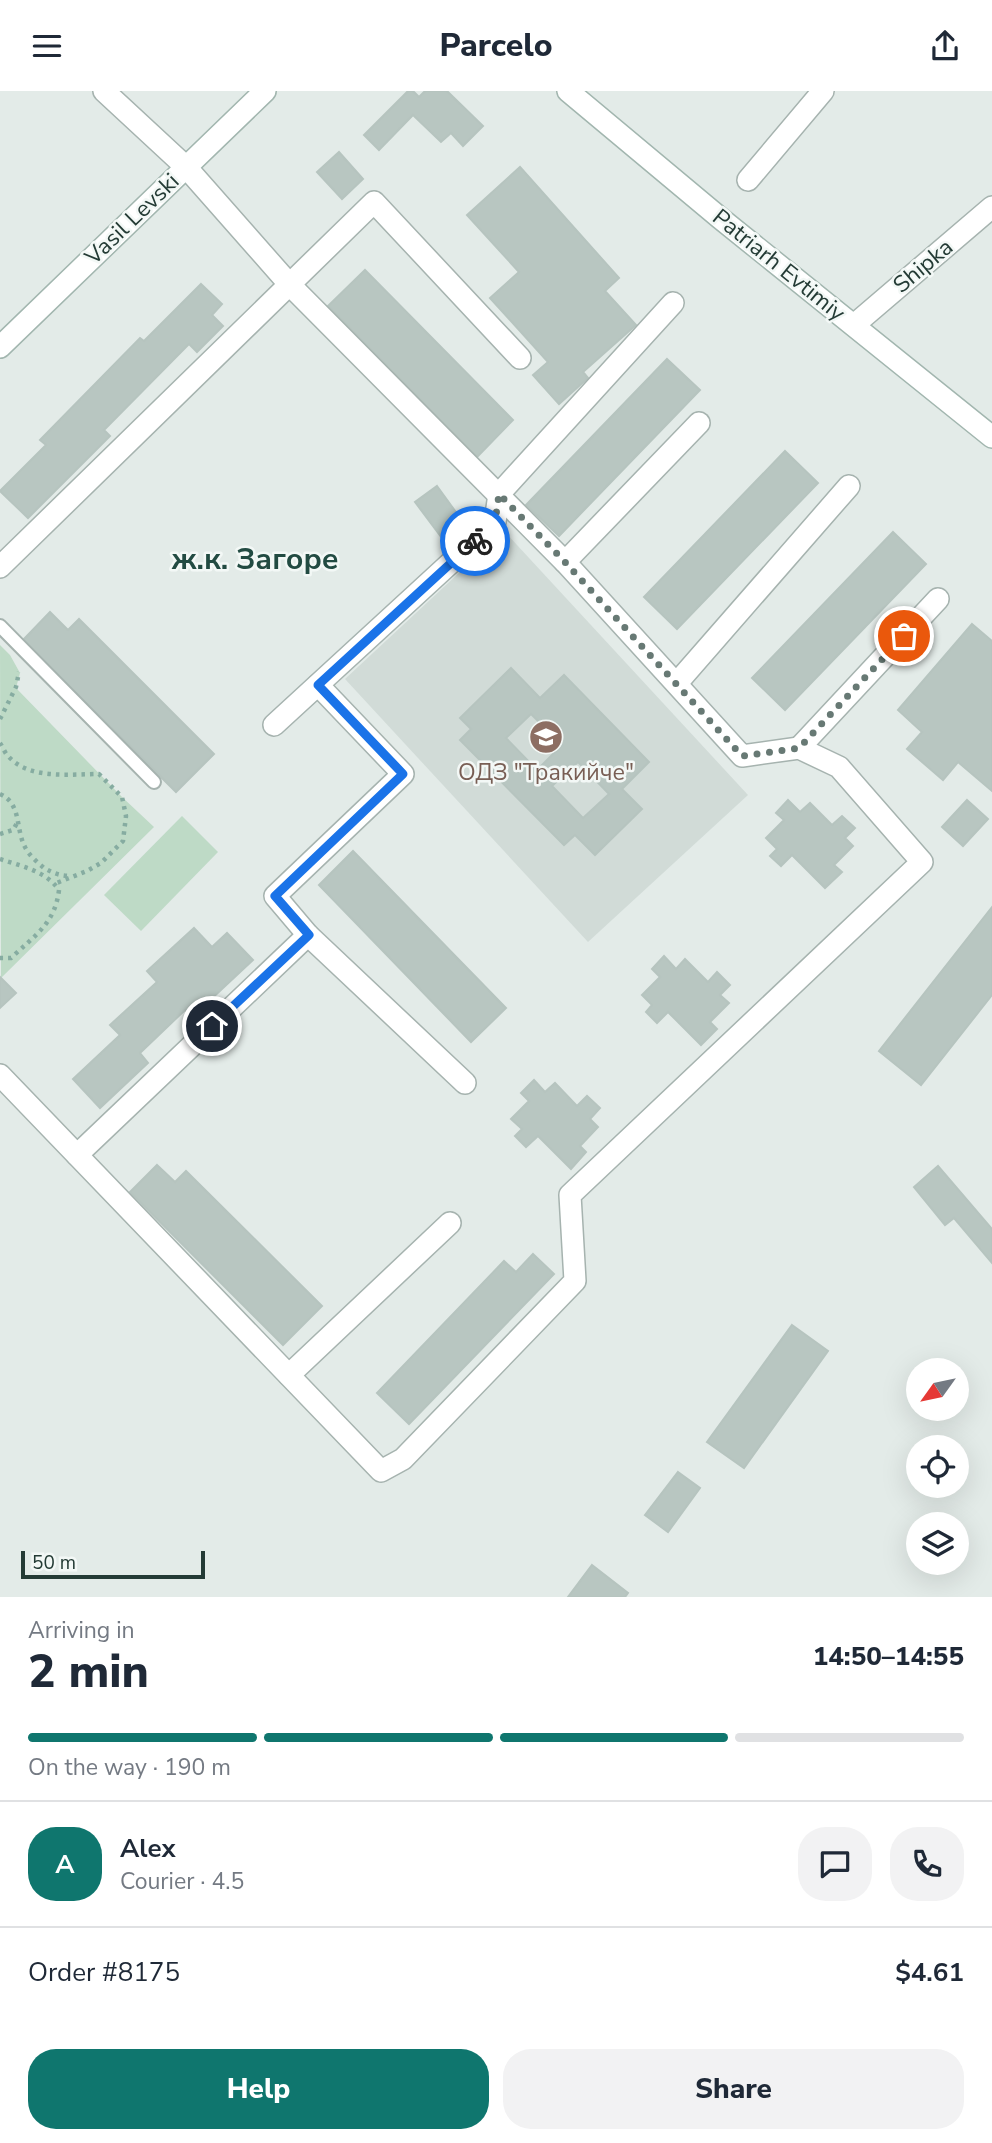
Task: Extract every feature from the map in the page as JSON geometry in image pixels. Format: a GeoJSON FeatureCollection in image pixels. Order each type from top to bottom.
{"type":"FeatureCollection","features":[{"type":"Feature","properties":{"kind":"street"},"geometry":{"type":"LineString","coordinates":[[0,1075],[381,1471],[403,1459],[575,1281],[570,1195],[922,862],[839,767],[799,748],[742,756],[565,562],[290,285],[186,167],[104,91]]}},
{"type":"Feature","properties":{"kind":"street","name":"Vasil Levski"},"geometry":{"type":"LineString","coordinates":[[0,347],[265,91]]}},
{"type":"Feature","properties":{"kind":"street","name":"Patriarh Evtimiy"},"geometry":{"type":"LineString","coordinates":[[568,91],[720,218],[992,437]]}},
{"type":"Feature","properties":{"kind":"street"},"geometry":{"type":"LineString","coordinates":[[748,180],[823,91]]}},
{"type":"Feature","properties":{"kind":"street"},"geometry":{"type":"LineString","coordinates":[[0,567],[374,202],[520,358]]}},
{"type":"Feature","properties":{"kind":"street","name":"Shipka"},"geometry":{"type":"LineString","coordinates":[[854,325],[992,207]]}},
{"type":"Feature","properties":{"kind":"street"},"geometry":{"type":"LineString","coordinates":[[274,725],[495,522],[499,494],[673,303]]}},
{"type":"Feature","properties":{"kind":"street"},"geometry":{"type":"LineString","coordinates":[[565,562],[699,423]]}},
{"type":"Feature","properties":{"kind":"street"},"geometry":{"type":"LineString","coordinates":[[677,683],[849,486]]}},
{"type":"Feature","properties":{"kind":"street"},"geometry":{"type":"LineString","coordinates":[[799,748],[938,599]]}},
{"type":"Feature","properties":{"kind":"street"},"geometry":{"type":"LineString","coordinates":[[318,685],[403,774],[275,896],[309,935],[465,1083]]}},
{"type":"Feature","properties":{"kind":"street"},"geometry":{"type":"LineString","coordinates":[[77,1155],[309,935]]}},
{"type":"Feature","properties":{"kind":"street"},"geometry":{"type":"LineString","coordinates":[[289,1375],[450,1223]]}},
{"type":"Feature","properties":{"kind":"lane"},"geometry":{"type":"LineString","coordinates":[[0,627],[154,782]]}},
{"type":"Feature","properties":{"kind":"path"},"geometry":{"type":"LineString","coordinates":[[0,719],[20,673],[15,664]]}},
{"type":"Feature","properties":{"kind":"path"},"geometry":{"type":"LineString","coordinates":[[0,743],[9,758],[28,770],[56,775],[99,773],[122,797],[126,816],[122,841],[102,863],[54,884]]}},
{"type":"Feature","properties":{"kind":"path"},"geometry":{"type":"LineString","coordinates":[[0,794],[11,800],[25,848],[46,877]]}},
{"type":"Feature","properties":{"kind":"path"},"geometry":{"type":"LineString","coordinates":[[0,834],[13,830],[17,823]]}},
{"type":"Feature","properties":{"kind":"path"},"geometry":{"type":"LineString","coordinates":[[0,859],[46,877],[59,890],[57,906],[50,921],[11,958],[0,958]]}},
{"type":"Feature","properties":{"kind":"path"},"geometry":{"type":"LineString","coordinates":[[38,863],[57,875],[79,875]]}},
{"type":"Feature","properties":{"kind":"shaded area","name":"ОДЗ \"Тракийче\""},"geometry":{"type":"Polygon","coordinates":[[[504,531],[748,795],[588,942],[345,679],[504,531]]]}},
{"type":"Feature","properties":{"kind":"green space"},"geometry":{"type":"Polygon","coordinates":[[[0,645],[10,655],[20,673],[16,688],[154,827],[1,978],[0,645]]]}},
{"type":"Feature","properties":{"kind":"green space"},"geometry":{"type":"Polygon","coordinates":[[[182,816],[218,852],[141,931],[104,895],[182,816]]]}},
{"type":"Feature","properties":{"kind":"building"},"geometry":{"type":"Polygon","coordinates":[[[408,91],[413,91],[419,97],[425,91],[447,91],[483,126],[463,146],[451,133],[441,142],[413,115],[379,150],[364,135],[408,91]]]}},
{"type":"Feature","properties":{"kind":"building"},"geometry":{"type":"Polygon","coordinates":[[[339,152],[363,179],[342,199],[317,172],[339,152]]]}},
{"type":"Feature","properties":{"kind":"building"},"geometry":{"type":"Polygon","coordinates":[[[520,167],[619,278],[605,291],[636,325],[583,372],[588,378],[559,404],[533,375],[548,362],[490,298],[519,272],[467,215],[520,167]]]}},
{"type":"Feature","properties":{"kind":"building"},"geometry":{"type":"Polygon","coordinates":[[[365,270],[513,420],[477,457],[328,306],[365,270]]]}},
{"type":"Feature","properties":{"kind":"building"},"geometry":{"type":"Polygon","coordinates":[[[201,284],[222,304],[212,315],[223,326],[197,352],[189,344],[104,430],[110,436],[28,518],[0,491],[46,445],[40,440],[140,338],[144,341],[201,284]]]}},
{"type":"Feature","properties":{"kind":"building"},"geometry":{"type":"Polygon","coordinates":[[[667,359],[700,390],[559,536],[526,505],[667,359]]]}},
{"type":"Feature","properties":{"kind":"building"},"geometry":{"type":"Polygon","coordinates":[[[785,451],[818,483],[677,629],[644,597],[785,451]]]}},
{"type":"Feature","properties":{"kind":"building"},"geometry":{"type":"Polygon","coordinates":[[[437,486],[466,526],[445,542],[415,502],[437,486]]]}},
{"type":"Feature","properties":{"kind":"building"},"geometry":{"type":"Polygon","coordinates":[[[893,532],[926,564],[785,710],[752,678],[893,532]]]}},
{"type":"Feature","properties":{"kind":"building"},"geometry":{"type":"Polygon","coordinates":[[[50,612],[68,630],[79,619],[214,754],[176,792],[23,640],[50,612]]]}},
{"type":"Feature","properties":{"kind":"building"},"geometry":{"type":"Polygon","coordinates":[[[972,624],[992,641],[992,791],[958,762],[943,780],[907,749],[922,732],[898,710],[972,624]]]}},
{"type":"Feature","properties":{"kind":"building"},"geometry":{"type":"Polygon","coordinates":[[[511,668],[540,698],[564,675],[649,762],[622,789],[642,809],[595,855],[575,835],[564,845],[460,740],[471,729],[460,718],[511,668]],[[531,714],[506,738],[537,770],[562,745],[531,714]],[[578,762],[552,786],[583,818],[609,794],[578,762]]]}},
{"type":"Feature","properties":{"kind":"building"},"geometry":{"type":"Polygon","coordinates":[[[788,800],[800,812],[810,803],[832,825],[842,816],[855,828],[845,838],[853,846],[834,865],[842,872],[825,888],[792,855],[781,866],[770,856],[777,849],[766,838],[784,820],[776,813],[788,800]]]}},
{"type":"Feature","properties":{"kind":"building"},"geometry":{"type":"Polygon","coordinates":[[[967,800],[988,819],[963,846],[942,827],[967,800]]]}},
{"type":"Feature","properties":{"kind":"building"},"geometry":{"type":"Polygon","coordinates":[[[353,851],[506,1008],[471,1042],[319,885],[353,851]]]}},
{"type":"Feature","properties":{"kind":"building"},"geometry":{"type":"Polygon","coordinates":[[[992,907],[992,995],[921,1085],[879,1051],[992,907]]]}},
{"type":"Feature","properties":{"kind":"building"},"geometry":{"type":"Polygon","coordinates":[[[194,928],[212,947],[227,933],[253,960],[192,1017],[185,1010],[140,1053],[148,1063],[100,1108],[73,1079],[120,1035],[110,1025],[157,982],[147,971],[194,928]]]}},
{"type":"Feature","properties":{"kind":"building"},"geometry":{"type":"Polygon","coordinates":[[[664,956],[676,969],[685,959],[708,982],[717,972],[730,985],[720,995],[729,1003],[710,1022],[717,1029],[701,1045],[668,1012],[657,1023],[646,1012],[652,1005],[642,995],[660,977],[652,969],[664,956]]]}},
{"type":"Feature","properties":{"kind":"building"},"geometry":{"type":"Polygon","coordinates":[[[0,977],[16,993],[0,1008],[0,977]]]}},
{"type":"Feature","properties":{"kind":"building"},"geometry":{"type":"Polygon","coordinates":[[[534,1080],[545,1092],[555,1083],[577,1106],[587,1096],[600,1108],[590,1119],[598,1127],[580,1146],[586,1152],[571,1169],[538,1136],[526,1147],[515,1136],[522,1129],[511,1119],[529,1101],[521,1093],[534,1080]]]}},
{"type":"Feature","properties":{"kind":"building"},"geometry":{"type":"Polygon","coordinates":[[[157,1165],[175,1182],[186,1171],[322,1306],[283,1345],[130,1192],[157,1165]]]}},
{"type":"Feature","properties":{"kind":"building"},"geometry":{"type":"Polygon","coordinates":[[[938,1166],[992,1229],[992,1263],[954,1218],[945,1225],[914,1187],[938,1166]]]}},
{"type":"Feature","properties":{"kind":"building"},"geometry":{"type":"Polygon","coordinates":[[[533,1254],[554,1274],[409,1424],[377,1393],[504,1261],[516,1272],[533,1254]]]}},
{"type":"Feature","properties":{"kind":"building"},"geometry":{"type":"Polygon","coordinates":[[[792,1325],[828,1351],[744,1468],[707,1442],[792,1325]]]}},
{"type":"Feature","properties":{"kind":"building"},"geometry":{"type":"Polygon","coordinates":[[[678,1472],[700,1488],[668,1532],[645,1515],[678,1472]]]}},
{"type":"Feature","properties":{"kind":"building"},"geometry":{"type":"Polygon","coordinates":[[[592,1565],[628,1593],[625,1597],[568,1597],[592,1565]]]}},
{"type":"Feature","properties":{"kind":"way so far"},"geometry":{"type":"LineString","coordinates":[[475,541],[495,522],[499,494],[565,562],[742,756],[799,748],[904,636]]}},
{"type":"Feature","properties":{"kind":"place","name":"ОДЗ \"Тракийче\""},"geometry":{"type":"Point","coordinates":[546,737]}},
{"type":"Feature","properties":{"kind":"district","name":"ж.к. Загорe"},"geometry":{"type":"Point","coordinates":[255,559]}},
{"type":"Feature","properties":{"kind":"route"},"geometry":{"type":"LineString","coordinates":[[212,1026],[309,935],[275,896],[403,774],[318,685],[475,541]]}}]}
